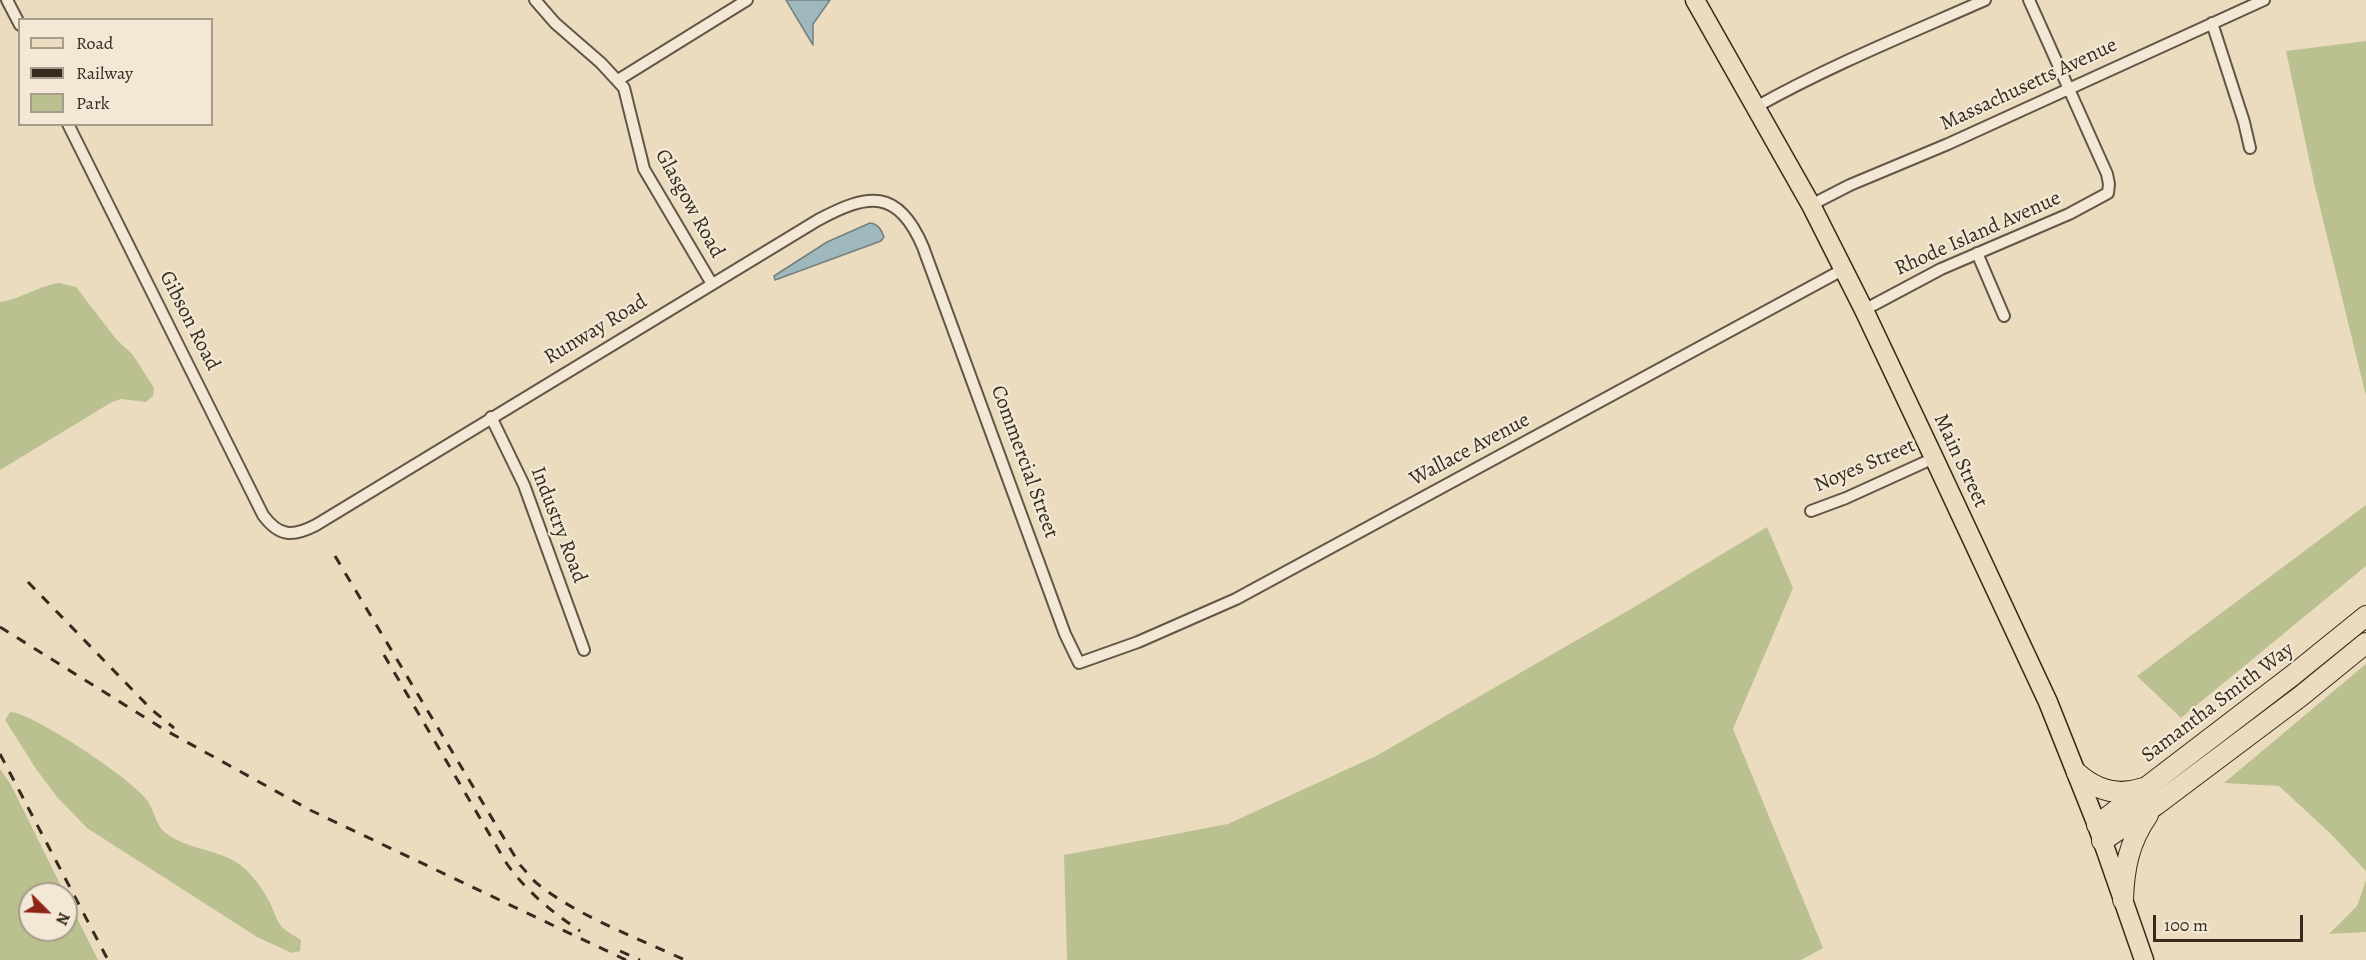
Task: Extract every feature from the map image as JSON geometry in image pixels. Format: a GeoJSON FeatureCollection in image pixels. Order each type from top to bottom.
{"type":"FeatureCollection","features":[{"type":"Feature","properties":{"kind":"highway","name":"Samantha Smith Way"},"geometry":{"type":"LineString","coordinates":[[2099,833],[2153,782],[2294,675],[2366,616]]}},
{"type":"Feature","properties":{"kind":"highway","name":"Samantha Smith Way"},"geometry":{"type":"LineString","coordinates":[[2099,833],[2156,805],[2301,696],[2366,643]]}},
{"type":"Feature","properties":{"kind":"highway"},"geometry":{"type":"LineString","coordinates":[[2077,773],[2087,782],[2107,791],[2133,790],[2153,782]]}},
{"type":"Feature","properties":{"kind":"highway"},"geometry":{"type":"LineString","coordinates":[[2123,900],[2130,848],[2140,827],[2156,805]]}},
{"type":"Feature","properties":{"kind":"main road","name":"Main Street"},"geometry":{"type":"LineString","coordinates":[[1701,2],[1844,269],[2048,702],[2077,773],[2144,960]]}},
{"type":"Feature","properties":{"kind":"street"},"geometry":{"type":"LineString","coordinates":[[7,0],[18,21]]}},
{"type":"Feature","properties":{"kind":"street","name":"Glasgow Road"},"geometry":{"type":"LineString","coordinates":[[535,0],[555,23],[618,80],[627,95],[635,141],[644,169],[712,284]]}},
{"type":"Feature","properties":{"kind":"street"},"geometry":{"type":"LineString","coordinates":[[618,80],[747,0]]}},
{"type":"Feature","properties":{"kind":"street"},"geometry":{"type":"LineString","coordinates":[[1756,107],[1845,63],[1985,0]]}},
{"type":"Feature","properties":{"kind":"street"},"geometry":{"type":"LineString","coordinates":[[2030,0],[2070,87]]}},
{"type":"Feature","properties":{"kind":"street","name":"Massachusetts Avenue"},"geometry":{"type":"LineString","coordinates":[[1811,205],[1850,185],[1948,144],[2264,0]]}},
{"type":"Feature","properties":{"kind":"street"},"geometry":{"type":"LineString","coordinates":[[2212,23],[2244,122],[2250,148]]}},
{"type":"Feature","properties":{"kind":"street","name":"Rhode Island Avenue"},"geometry":{"type":"LineString","coordinates":[[1864,310],[1941,269],[2069,214],[2108,193],[2107,174],[2070,87]]}},
{"type":"Feature","properties":{"kind":"street","name":"Gibson Road"},"geometry":{"type":"LineString","coordinates":[[69,126],[263,515],[270,525],[280,531]]}},
{"type":"Feature","properties":{"kind":"street","name":"Runway Road"},"geometry":{"type":"LineString","coordinates":[[280,531],[298,533],[316,525],[490,417],[841,207],[860,202],[881,202],[900,210],[911,222],[923,247]]}},
{"type":"Feature","properties":{"kind":"street","name":"Commercial Street"},"geometry":{"type":"LineString","coordinates":[[923,247],[1065,634],[1079,663],[1108,653]]}},
{"type":"Feature","properties":{"kind":"street"},"geometry":{"type":"LineString","coordinates":[[1977,253],[2004,316]]}},
{"type":"Feature","properties":{"kind":"street","name":"Wallace Avenue"},"geometry":{"type":"LineString","coordinates":[[1108,653],[1236,599],[1844,269]]}},
{"type":"Feature","properties":{"kind":"street","name":"Industry Road"},"geometry":{"type":"LineString","coordinates":[[490,417],[524,485],[584,650]]}},
{"type":"Feature","properties":{"kind":"street","name":"Noyes Street"},"geometry":{"type":"LineString","coordinates":[[1811,511],[1846,498],[1934,458]]}},
{"type":"Feature","properties":{"kind":"green space"},"geometry":{"type":"Polygon","coordinates":[[[2366,41],[2366,396],[2315,187],[2286,51],[2366,41]]]}},
{"type":"Feature","properties":{"kind":"green space"},"geometry":{"type":"Polygon","coordinates":[[[59,283],[76,287],[116,339],[133,355],[154,388],[153,396],[146,402],[121,399],[112,402],[0,470],[0,302],[59,283]]]}},
{"type":"Feature","properties":{"kind":"green space"},"geometry":{"type":"Polygon","coordinates":[[[2366,505],[2366,566],[2181,718],[2137,676],[2366,505]]]}},
{"type":"Feature","properties":{"kind":"green space"},"geometry":{"type":"Polygon","coordinates":[[[1767,527],[1793,588],[1733,729],[1823,948],[1801,960],[1067,960],[1064,855],[1228,824],[1376,756],[1636,606],[1767,527]]]}},
{"type":"Feature","properties":{"kind":"green space"},"geometry":{"type":"Polygon","coordinates":[[[2366,664],[2366,871],[2332,835],[2279,786],[2224,783],[2366,664]]]}},
{"type":"Feature","properties":{"kind":"green space"},"geometry":{"type":"Polygon","coordinates":[[[10,712],[39,723],[82,749],[123,778],[147,800],[160,826],[167,834],[241,865],[261,887],[282,927],[301,940],[300,951],[292,953],[257,937],[87,828],[57,797],[36,769],[5,720],[10,712]]]}},
{"type":"Feature","properties":{"kind":"green space"},"geometry":{"type":"Polygon","coordinates":[[[0,769],[11,785],[59,882],[18,882],[18,942],[78,942],[78,920],[98,960],[0,960],[0,769]]]}},
{"type":"Feature","properties":{"kind":"green space"},"geometry":{"type":"Polygon","coordinates":[[[2366,880],[2366,932],[2329,934],[2357,906],[2366,880]]]}},
{"type":"Feature","properties":{"kind":"water"},"geometry":{"type":"Polygon","coordinates":[[[786,0],[830,0],[813,24],[813,45],[786,0]]]}},
{"type":"Feature","properties":{"kind":"water"},"geometry":{"type":"Polygon","coordinates":[[[870,223],[880,229],[884,237],[881,241],[775,280],[774,276],[827,242],[870,223]]]}},
{"type":"Feature","properties":{"kind":"railway"},"geometry":{"type":"LineString","coordinates":[[335,556],[520,865],[536,883],[572,907],[685,960]]}},
{"type":"Feature","properties":{"kind":"railway"},"geometry":{"type":"LineString","coordinates":[[28,582],[151,709],[174,728]]}},
{"type":"Feature","properties":{"kind":"railway"},"geometry":{"type":"LineString","coordinates":[[0,627],[165,730],[310,810],[626,960]]}},
{"type":"Feature","properties":{"kind":"railway"},"geometry":{"type":"LineString","coordinates":[[384,655],[507,864],[540,901],[580,931]]}},
{"type":"Feature","properties":{"kind":"railway"},"geometry":{"type":"LineString","coordinates":[[0,754],[108,960]]}},
{"type":"Feature","properties":{"kind":"railway"},"geometry":{"type":"LineString","coordinates":[[620,951],[640,960]]}}]}
